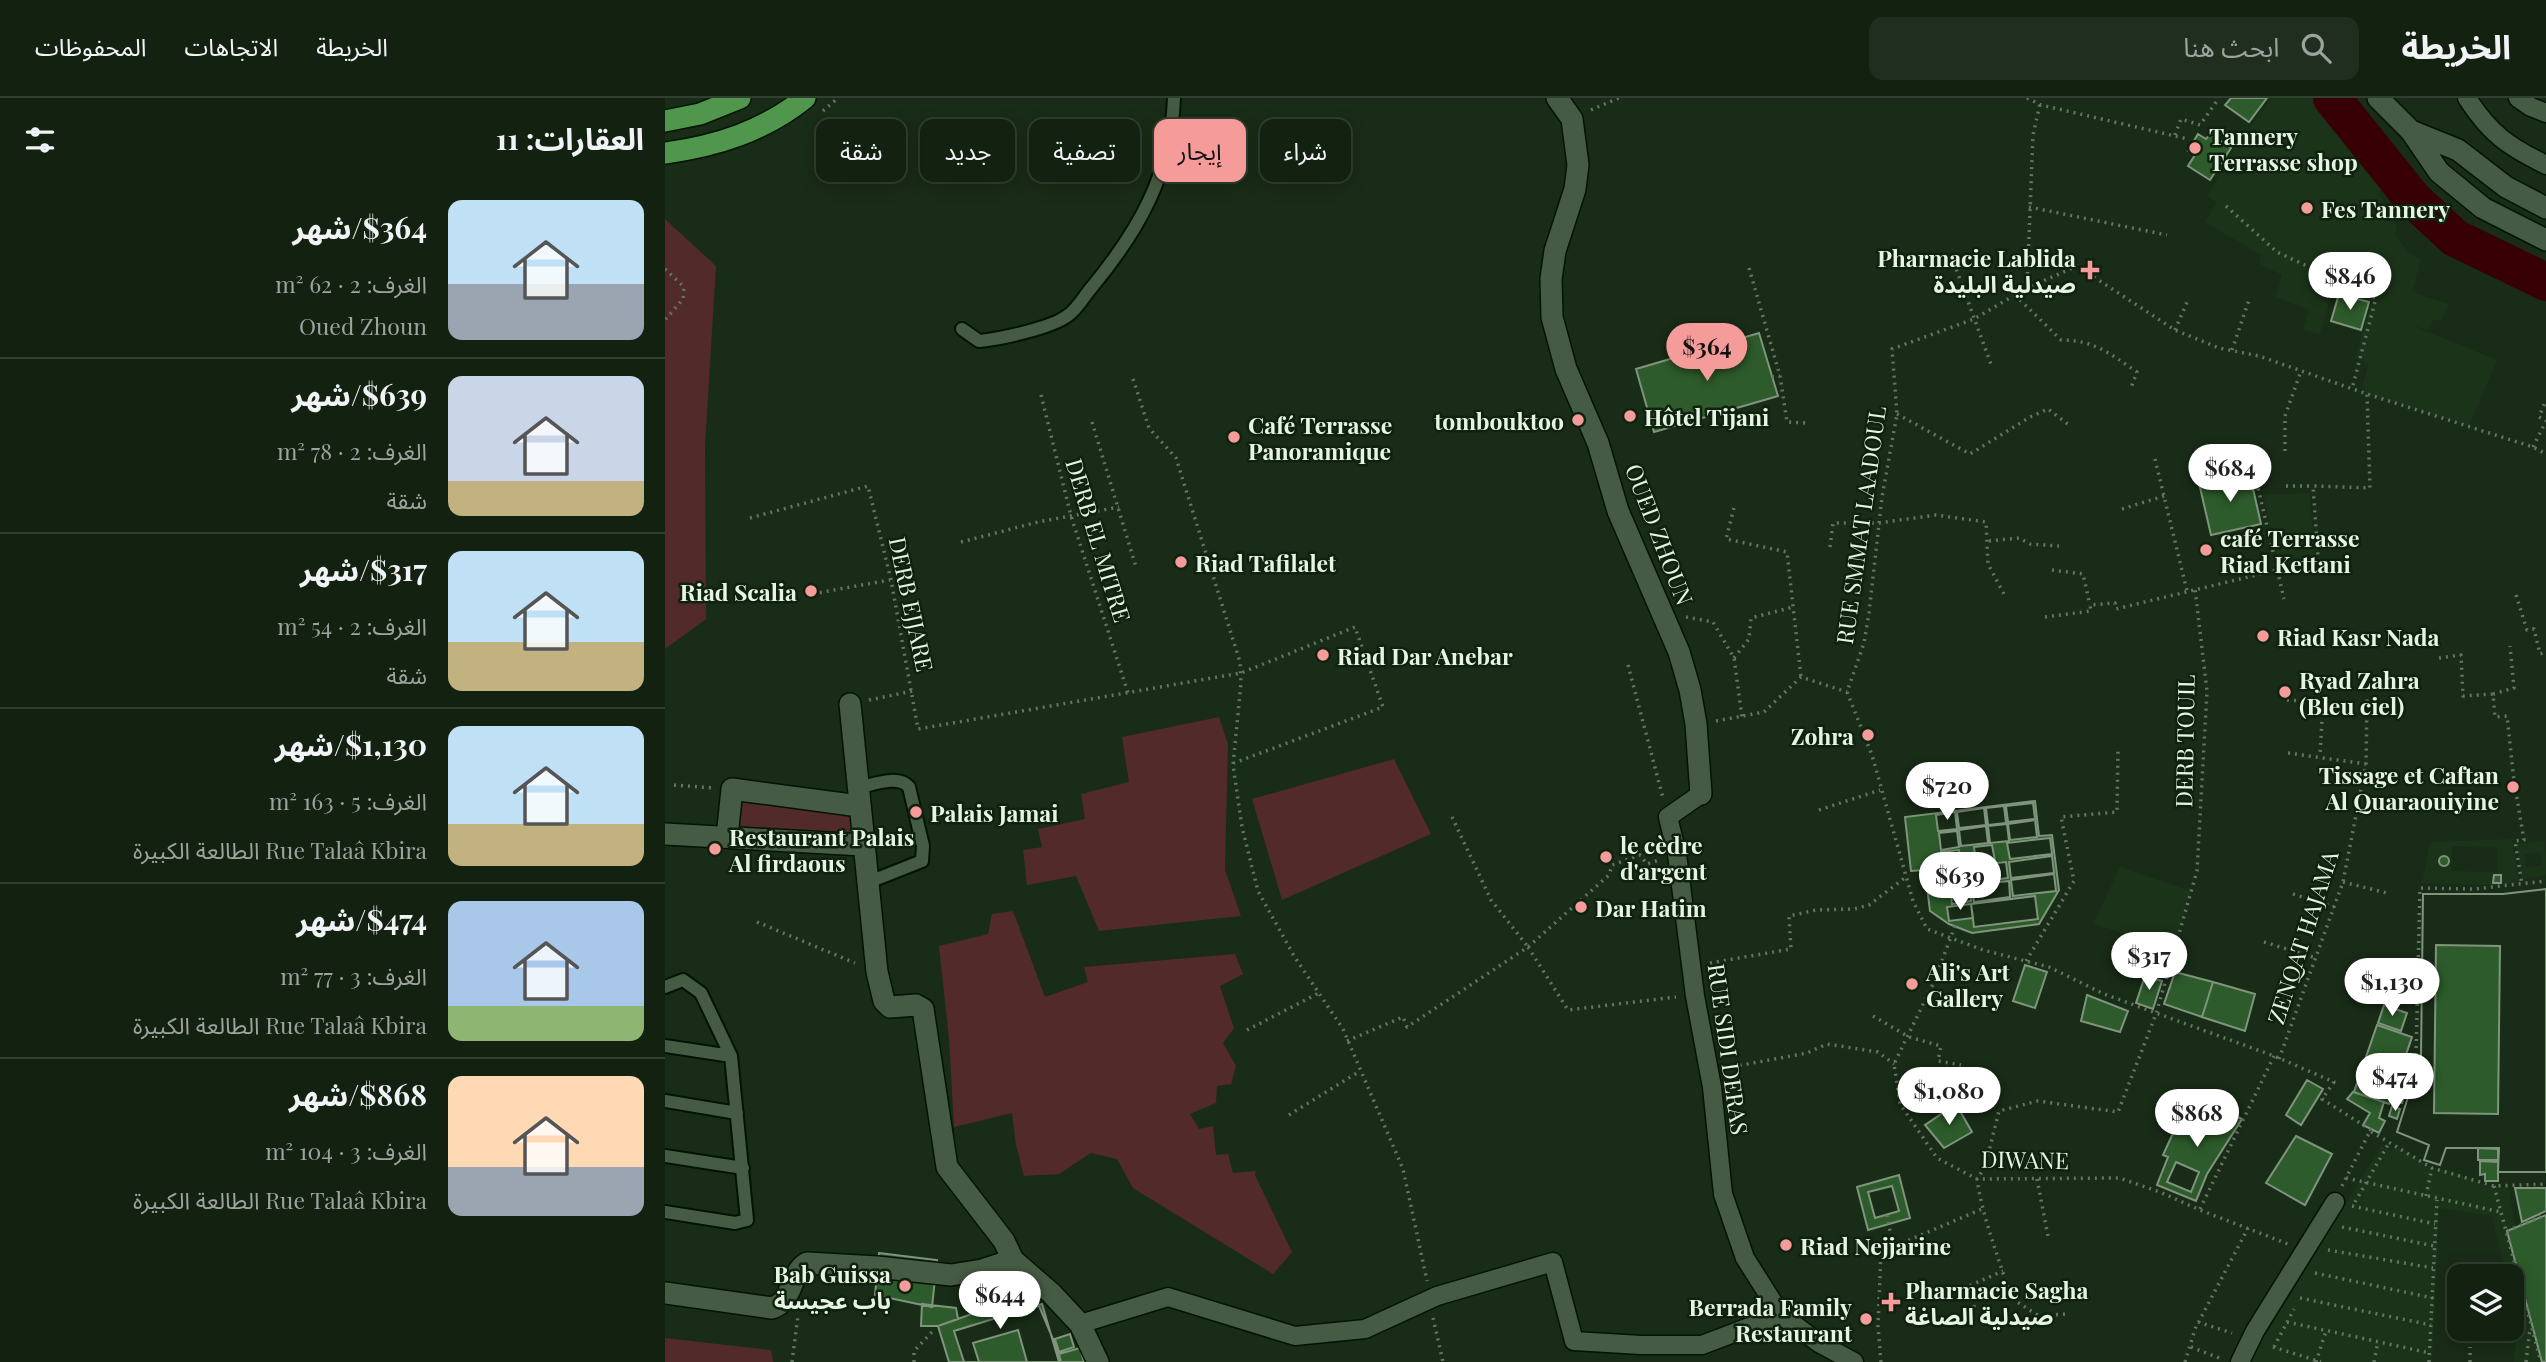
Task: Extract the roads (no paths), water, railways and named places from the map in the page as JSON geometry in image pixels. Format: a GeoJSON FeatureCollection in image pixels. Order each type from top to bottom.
{"type":"FeatureCollection","features":[{"type":"Feature","properties":{"kind":"main road"},"geometry":{"type":"LineString","coordinates":[[665,121],[700,114],[740,98]]}},
{"type":"Feature","properties":{"kind":"main road"},"geometry":{"type":"LineString","coordinates":[[665,153],[702,147],[745,134],[777,118],[805,98]]}},
{"type":"Feature","properties":{"kind":"street","name":"OUED ZHOUN"},"geometry":{"type":"LineString","coordinates":[[1557,98],[1572,119],[1578,165],[1575,189],[1555,251],[1551,279],[1552,317],[1566,369],[1598,443],[1618,511],[1679,652],[1696,724],[1701,794]]}},
{"type":"Feature","properties":{"kind":"street"},"geometry":{"type":"LineString","coordinates":[[2467,98],[2489,129],[2511,147],[2546,165]]}},
{"type":"Feature","properties":{"kind":"street"},"geometry":{"type":"LineString","coordinates":[[2518,98],[2546,113]]}},
{"type":"Feature","properties":{"kind":"street"},"geometry":{"type":"LineString","coordinates":[[2384,100],[2411,131],[2439,172],[2483,208],[2546,240]]}},
{"type":"Feature","properties":{"kind":"street"},"geometry":{"type":"LineString","coordinates":[[2411,131],[2458,150],[2506,187],[2546,208]]}},
{"type":"Feature","properties":{"kind":"street"},"geometry":{"type":"LineString","coordinates":[[850,704],[877,972],[886,1005],[916,1005],[923,1009],[943,1155],[947,1167],[1004,1241],[1013,1260],[1051,1293],[1080,1324],[1098,1362]]}},
{"type":"Feature","properties":{"kind":"street"},"geometry":{"type":"LineString","coordinates":[[727,837],[732,789],[858,797]]}},
{"type":"Feature","properties":{"kind":"street","name":"RUE SIDI DERAS"},"geometry":{"type":"LineString","coordinates":[[1701,794],[1668,817],[1677,855],[1695,994],[1710,1072],[1723,1194],[1745,1258],[1781,1315]]}},
{"type":"Feature","properties":{"kind":"street"},"geometry":{"type":"LineString","coordinates":[[667,836],[863,845]]}},
{"type":"Feature","properties":{"kind":"street"},"geometry":{"type":"LineString","coordinates":[[2240,1362],[2250,1339],[2335,1202]]}},
{"type":"Feature","properties":{"kind":"street"},"geometry":{"type":"LineString","coordinates":[[665,1293],[772,1308],[779,1306],[786,1299],[801,1266],[812,1261],[951,1275],[982,1270],[1013,1260]]}},
{"type":"Feature","properties":{"kind":"street"},"geometry":{"type":"LineString","coordinates":[[1080,1324],[1168,1297],[1295,1336],[1365,1329],[1431,1299],[1553,1262],[1574,1341],[1702,1345],[1781,1315],[1819,1343],[1854,1362]]}},
{"type":"Feature","properties":{"kind":"lane"},"geometry":{"type":"LineString","coordinates":[[962,329],[979,341],[1032,330],[1068,316],[1134,232],[1168,152],[1174,98]]}},
{"type":"Feature","properties":{"kind":"lane"},"geometry":{"type":"LineString","coordinates":[[858,797],[897,780],[906,783],[924,854],[922,861],[914,866],[869,882]]}},
{"type":"Feature","properties":{"kind":"lane"},"geometry":{"type":"LineString","coordinates":[[665,987],[683,981],[701,993],[731,1056],[747,1220],[735,1223],[665,1212]]}},
{"type":"Feature","properties":{"kind":"lane"},"geometry":{"type":"LineString","coordinates":[[665,1046],[731,1056]]}},
{"type":"Feature","properties":{"kind":"lane"},"geometry":{"type":"LineString","coordinates":[[665,1101],[737,1113]]}},
{"type":"Feature","properties":{"kind":"lane"},"geometry":{"type":"LineString","coordinates":[[665,1156],[743,1168]]}},
{"type":"Feature","properties":{"kind":"waterway"},"geometry":{"type":"LineString","coordinates":[[2332,98],[2413,199],[2455,238],[2546,282]]}},
{"type":"Feature","properties":{"kind":"place","name":"Tannery Terrasse shop"},"geometry":{"type":"Point","coordinates":[2195,148]}},
{"type":"Feature","properties":{"kind":"place","name":"Fes Tannery"},"geometry":{"type":"Point","coordinates":[2307,208]}},
{"type":"Feature","properties":{"kind":"place","name":"Pharmacie Lablida صيدلية البليدة"},"geometry":{"type":"Point","coordinates":[2090,270]}},
{"type":"Feature","properties":{"kind":"place","name":"Hôtel Tijani"},"geometry":{"type":"Point","coordinates":[1630,416]}},
{"type":"Feature","properties":{"kind":"place","name":"tombouktoo"},"geometry":{"type":"Point","coordinates":[1578,420]}},
{"type":"Feature","properties":{"kind":"place","name":"Café Terrasse Panoramique"},"geometry":{"type":"Point","coordinates":[1234,437]}},
{"type":"Feature","properties":{"kind":"place","name":"café Terrasse Riad Kettani"},"geometry":{"type":"Point","coordinates":[2206,550]}},
{"type":"Feature","properties":{"kind":"place","name":"Riad Tafilalet"},"geometry":{"type":"Point","coordinates":[1181,562]}},
{"type":"Feature","properties":{"kind":"place","name":"Riad Scalia"},"geometry":{"type":"Point","coordinates":[811,591]}},
{"type":"Feature","properties":{"kind":"place","name":"Riad Kasr Nada"},"geometry":{"type":"Point","coordinates":[2263,636]}},
{"type":"Feature","properties":{"kind":"place","name":"Riad Dar Anebar"},"geometry":{"type":"Point","coordinates":[1323,655]}},
{"type":"Feature","properties":{"kind":"place","name":"Ryad Zahra (Bleu ciel)"},"geometry":{"type":"Point","coordinates":[2285,692]}},
{"type":"Feature","properties":{"kind":"place","name":"Zohra"},"geometry":{"type":"Point","coordinates":[1868,735]}},
{"type":"Feature","properties":{"kind":"place","name":"Tissage et Caftan Al Quaraouiyine"},"geometry":{"type":"Point","coordinates":[2513,787]}},
{"type":"Feature","properties":{"kind":"place","name":"Palais Jamai"},"geometry":{"type":"Point","coordinates":[916,812]}},
{"type":"Feature","properties":{"kind":"place","name":"Restaurant Palais Al firdaous"},"geometry":{"type":"Point","coordinates":[715,849]}},
{"type":"Feature","properties":{"kind":"place","name":"le cèdre d'argent"},"geometry":{"type":"Point","coordinates":[1606,857]}},
{"type":"Feature","properties":{"kind":"place","name":"Dar Hatim"},"geometry":{"type":"Point","coordinates":[1581,907]}},
{"type":"Feature","properties":{"kind":"place","name":"Ali's Art Gallery"},"geometry":{"type":"Point","coordinates":[1912,984]}},
{"type":"Feature","properties":{"kind":"place","name":"Riad Nejjarine"},"geometry":{"type":"Point","coordinates":[1786,1245]}},
{"type":"Feature","properties":{"kind":"place","name":"Bab Guissa باب عجيسة"},"geometry":{"type":"Point","coordinates":[905,1286]}},
{"type":"Feature","properties":{"kind":"place","name":"Pharmacie Sagha صيدلية الصاغة"},"geometry":{"type":"Point","coordinates":[1891,1302]}},
{"type":"Feature","properties":{"kind":"place","name":"Berrada Family Restaurant"},"geometry":{"type":"Point","coordinates":[1866,1319]}}]}
